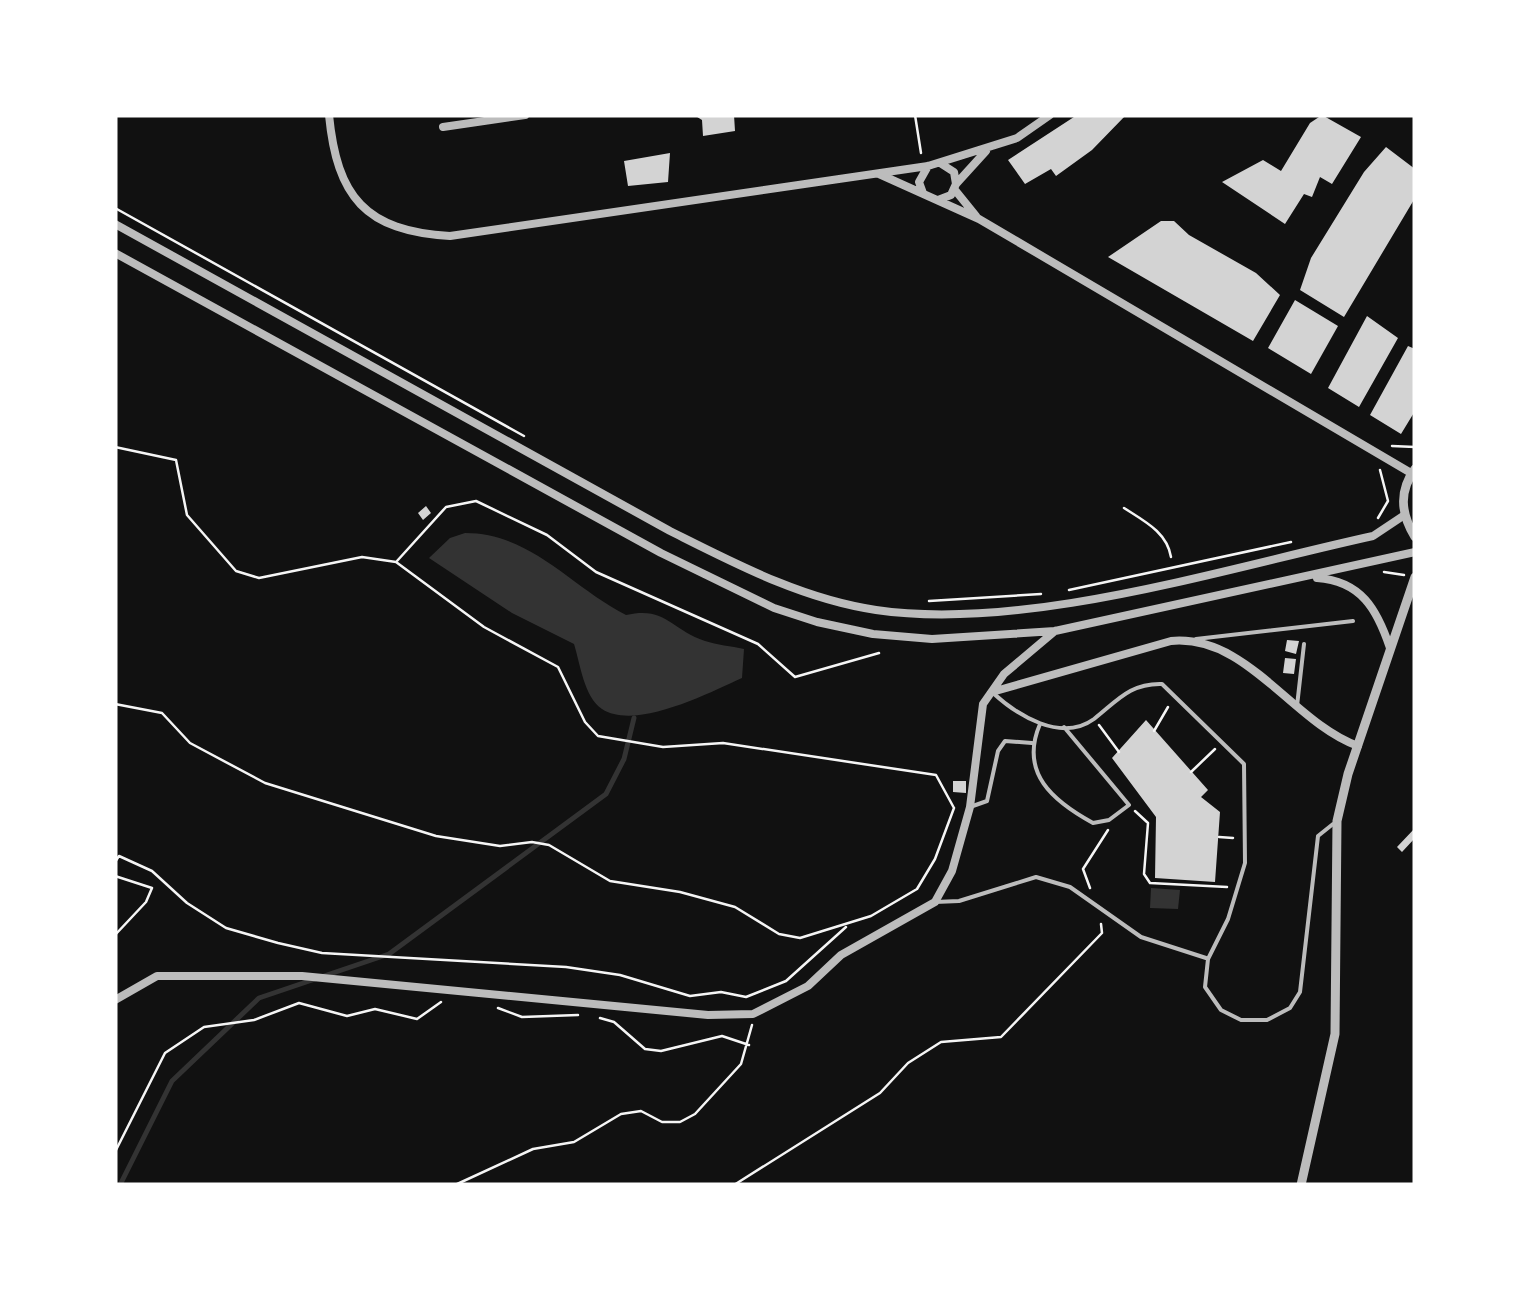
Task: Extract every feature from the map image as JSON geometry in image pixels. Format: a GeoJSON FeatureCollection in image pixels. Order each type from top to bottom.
{"type":"FeatureCollection","features":[{"type":"Feature","properties":{"kind":"street"},"geometry":{"type":"LineString","coordinates":[[330,115],[334,164],[364,208],[406,234],[450,236],[926,166],[1018,138],[1050,115]]}},
{"type":"Feature","properties":{"kind":"street"},"geometry":{"type":"LineString","coordinates":[[443,127],[525,115]]}},
{"type":"Feature","properties":{"kind":"street"},"geometry":{"type":"LineString","coordinates":[[934,200],[946,198],[990,148]]}},
{"type":"Feature","properties":{"kind":"street"},"geometry":{"type":"LineString","coordinates":[[939,162],[954,172],[956,187],[979,219]]}},
{"type":"Feature","properties":{"kind":"street"},"geometry":{"type":"LineString","coordinates":[[924,193],[919,182],[926,166]]}},
{"type":"Feature","properties":{"kind":"street"},"geometry":{"type":"LineString","coordinates":[[879,174],[979,219],[1413,471],[1402,493],[1403,516],[1415,537]]}},
{"type":"Feature","properties":{"kind":"street"},"geometry":{"type":"LineString","coordinates":[[115,224],[670,531],[749,570],[822,598],[876,610],[933,614],[1042,607],[1373,536],[1403,516]]}},
{"type":"Feature","properties":{"kind":"street"},"geometry":{"type":"LineString","coordinates":[[115,252],[661,554],[774,608],[872,634],[932,640],[1054,631],[1415,552]]}},
{"type":"Feature","properties":{"kind":"street"},"geometry":{"type":"LineString","coordinates":[[1301,1185],[1335,1034],[1337,821],[1415,577]]}},
{"type":"Feature","properties":{"kind":"street"},"geometry":{"type":"LineString","coordinates":[[1308,578],[1340,580],[1372,604],[1391,651]]}},
{"type":"Feature","properties":{"kind":"street"},"geometry":{"type":"LineString","coordinates":[[115,1000],[157,976],[302,976],[708,1015],[753,1014],[808,986],[841,956],[936,902],[952,872],[970,806],[983,704],[1004,674],[1054,631]]}},
{"type":"Feature","properties":{"kind":"street"},"geometry":{"type":"LineString","coordinates":[[992,692],[1170,641],[1196,638],[1252,670],[1338,738],[1358,746]]}},
{"type":"Feature","properties":{"kind":"lane"},"geometry":{"type":"LineString","coordinates":[[1196,638],[1353,620]]}},
{"type":"Feature","properties":{"kind":"lane"},"geometry":{"type":"LineString","coordinates":[[1297,706],[1304,644]]}},
{"type":"Feature","properties":{"kind":"lane"},"geometry":{"type":"LineString","coordinates":[[992,692],[1014,712],[1040,724],[1064,726],[1096,718],[1129,690],[1146,683],[1162,684],[1244,764],[1245,839],[1238,886],[1228,919],[1208,958],[1206,987],[1221,1010],[1240,1020],[1268,1020],[1290,1008],[1304,976],[1318,836],[1337,821]]}},
{"type":"Feature","properties":{"kind":"lane"},"geometry":{"type":"LineString","coordinates":[[1040,724],[1032,743],[1036,774],[1048,795],[1093,823],[1110,820],[1128,805],[1064,726]]}},
{"type":"Feature","properties":{"kind":"lane"},"geometry":{"type":"LineString","coordinates":[[970,806],[987,802],[998,752],[1005,741],[1032,743]]}},
{"type":"Feature","properties":{"kind":"lane"},"geometry":{"type":"LineString","coordinates":[[936,902],[959,900],[1036,877],[1070,888],[1100,912],[1159,944],[1208,958]]}},
{"type":"Feature","properties":{"kind":"path"},"geometry":{"type":"LineString","coordinates":[[914,115],[926,166]]}},
{"type":"Feature","properties":{"kind":"path"},"geometry":{"type":"LineString","coordinates":[[115,208],[393,358],[538,443]]}},
{"type":"Feature","properties":{"kind":"path"},"geometry":{"type":"LineString","coordinates":[[1370,523],[1376,522],[1388,501],[1386,480],[1379,472],[1391,446],[1415,448]]}},
{"type":"Feature","properties":{"kind":"path"},"geometry":{"type":"LineString","coordinates":[[115,447],[176,460],[188,516],[236,571],[259,578],[362,557],[396,562],[484,627],[558,667],[585,722],[598,736],[663,747],[723,744],[936,775],[954,808],[935,859],[917,889],[850,924],[800,938],[780,934],[734,907],[680,892],[610,882],[549,845],[532,842],[500,846],[391,823],[265,783],[190,743],[162,713],[115,704]]}},
{"type":"Feature","properties":{"kind":"path"},"geometry":{"type":"LineString","coordinates":[[396,562],[446,507],[476,502],[547,535],[596,572],[665,599],[758,644],[795,677],[879,653]]}},
{"type":"Feature","properties":{"kind":"path"},"geometry":{"type":"LineString","coordinates":[[1124,508],[1156,528],[1169,544],[1171,557]]}},
{"type":"Feature","properties":{"kind":"path"},"geometry":{"type":"LineString","coordinates":[[915,601],[1057,592],[1306,538]]}},
{"type":"Feature","properties":{"kind":"path"},"geometry":{"type":"LineString","coordinates":[[1154,731],[1165,718],[1174,695]]}},
{"type":"Feature","properties":{"kind":"path"},"geometry":{"type":"LineString","coordinates":[[1096,718],[1119,752]]}},
{"type":"Feature","properties":{"kind":"path"},"geometry":{"type":"LineString","coordinates":[[1191,772],[1222,743]]}},
{"type":"Feature","properties":{"kind":"path"},"geometry":{"type":"LineString","coordinates":[[1128,805],[1148,823],[1144,874],[1150,883],[1238,886]]}},
{"type":"Feature","properties":{"kind":"path"},"geometry":{"type":"LineString","coordinates":[[954,808],[970,806]]}},
{"type":"Feature","properties":{"kind":"path"},"geometry":{"type":"LineString","coordinates":[[734,1185],[880,1093],[908,1063],[942,1042],[1002,1037],[1102,933],[1100,912],[1082,868],[1109,829],[1110,820]]}},
{"type":"Feature","properties":{"kind":"path"},"geometry":{"type":"LineString","coordinates":[[1219,837],[1245,839]]}},
{"type":"Feature","properties":{"kind":"path"},"geometry":{"type":"LineString","coordinates":[[115,862],[117,855],[152,870],[187,904],[226,928],[278,943],[322,953],[566,968],[620,975],[690,996],[721,992],[746,997],[786,981],[850,924]]}},
{"type":"Feature","properties":{"kind":"path"},"geometry":{"type":"LineString","coordinates":[[115,876],[152,888],[146,902],[115,934]]}},
{"type":"Feature","properties":{"kind":"path"},"geometry":{"type":"LineString","coordinates":[[115,1152],[165,1053],[204,1028],[254,1020],[300,1003],[347,1016],[375,1010],[417,1020],[440,1002],[454,1002]]}},
{"type":"Feature","properties":{"kind":"path"},"geometry":{"type":"LineString","coordinates":[[494,1007],[522,1017],[589,1014],[614,1022],[645,1049],[661,1050],[722,1036],[749,1045]]}},
{"type":"Feature","properties":{"kind":"path"},"geometry":{"type":"LineString","coordinates":[[455,1185],[533,1149],[574,1142],[620,1114],[641,1111],[662,1122],[680,1122],[695,1114],[741,1064],[749,1045],[753,1014]]}},
{"type":"Feature","properties":{"kind":"shaded area"},"geometry":{"type":"Polygon","coordinates":[[[465,533],[489,535],[530,552],[626,615],[659,616],[705,641],[744,649],[742,678],[652,713],[616,715],[602,709],[587,688],[574,644],[512,613],[429,558],[450,538],[465,533]]]}},
{"type":"Feature","properties":{"kind":"shaded area"},"geometry":{"type":"Polygon","coordinates":[[[1151,888],[1180,890],[1178,909],[1150,908],[1151,888]]]}},
{"type":"Feature","properties":{"kind":"building"},"geometry":{"type":"Polygon","coordinates":[[[694,115],[734,115],[735,131],[703,136],[702,120],[694,115]]]}},
{"type":"Feature","properties":{"kind":"building"},"geometry":{"type":"Polygon","coordinates":[[[1077,115],[1126,115],[1092,150],[1056,176],[1051,169],[1025,184],[1008,160],[1077,115]]]}},
{"type":"Feature","properties":{"kind":"building"},"geometry":{"type":"Polygon","coordinates":[[[1322,115],[1361,137],[1332,184],[1320,177],[1312,197],[1304,194],[1285,224],[1222,182],[1263,160],[1281,171],[1310,123],[1322,115]]]}},
{"type":"Feature","properties":{"kind":"building"},"geometry":{"type":"Polygon","coordinates":[[[1386,147],[1415,169],[1415,198],[1344,317],[1300,290],[1311,258],[1364,172],[1386,147]]]}},
{"type":"Feature","properties":{"kind":"building"},"geometry":{"type":"Polygon","coordinates":[[[670,153],[668,182],[628,186],[624,161],[670,153]]]}},
{"type":"Feature","properties":{"kind":"building"},"geometry":{"type":"Polygon","coordinates":[[[1161,221],[1174,221],[1189,235],[1256,273],[1280,295],[1253,341],[1108,257],[1161,221]]]}},
{"type":"Feature","properties":{"kind":"building"},"geometry":{"type":"Polygon","coordinates":[[[1295,300],[1338,326],[1311,374],[1268,348],[1295,300]]]}},
{"type":"Feature","properties":{"kind":"building"},"geometry":{"type":"Polygon","coordinates":[[[1367,316],[1398,338],[1359,407],[1328,388],[1367,316]]]}},
{"type":"Feature","properties":{"kind":"building"},"geometry":{"type":"Polygon","coordinates":[[[1408,346],[1415,349],[1415,411],[1401,434],[1370,415],[1408,346]]]}},
{"type":"Feature","properties":{"kind":"building"},"geometry":{"type":"Polygon","coordinates":[[[426,506],[431,513],[423,520],[418,513],[426,506]]]}},
{"type":"Feature","properties":{"kind":"building"},"geometry":{"type":"Polygon","coordinates":[[[1287,640],[1299,641],[1296,654],[1285,651],[1287,640]]]}},
{"type":"Feature","properties":{"kind":"building"},"geometry":{"type":"Polygon","coordinates":[[[1285,658],[1296,659],[1294,674],[1283,673],[1285,658]]]}},
{"type":"Feature","properties":{"kind":"building"},"geometry":{"type":"Polygon","coordinates":[[[1146,720],[1208,790],[1201,797],[1220,812],[1215,882],[1155,878],[1156,817],[1112,758],[1146,720]]]}},
{"type":"Feature","properties":{"kind":"building"},"geometry":{"type":"Polygon","coordinates":[[[953,781],[966,781],[966,793],[953,792],[953,781]]]}},
{"type":"Feature","properties":{"kind":"building"},"geometry":{"type":"Polygon","coordinates":[[[1415,828],[1415,838],[1402,852],[1397,847],[1415,828]]]}},
{"type":"Feature","properties":{"kind":"waterway"},"geometry":{"type":"LineString","coordinates":[[120,1185],[172,1081],[259,998],[389,954],[606,794],[624,759],[634,718]]}}]}
